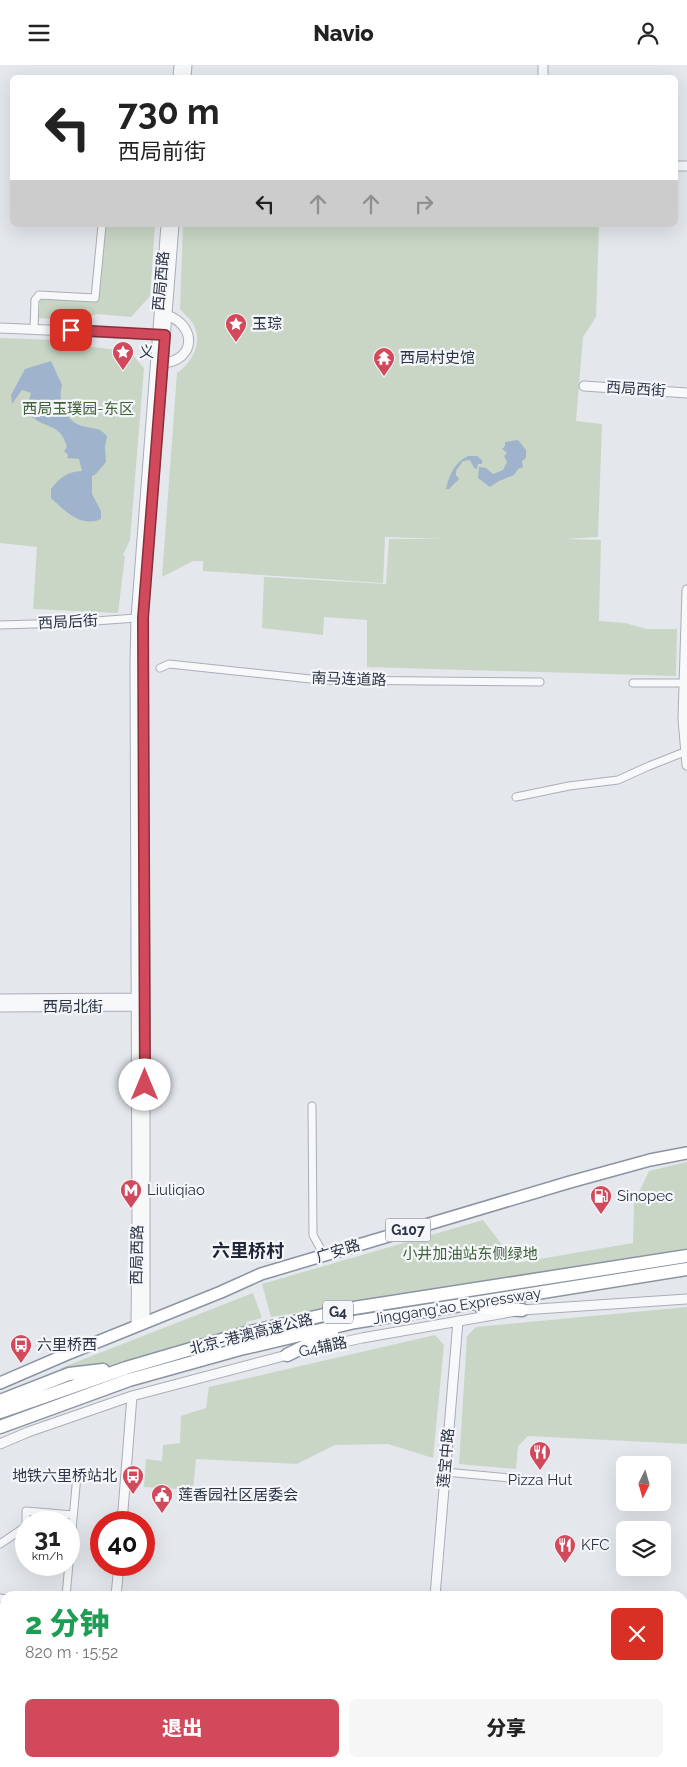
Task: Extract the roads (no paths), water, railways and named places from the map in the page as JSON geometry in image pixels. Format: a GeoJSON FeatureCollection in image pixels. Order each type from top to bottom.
{"type":"FeatureCollection","features":[{"type":"Feature","properties":{"kind":"highway","name":"广安路"},"geometry":{"type":"LineString","coordinates":[[0,1383],[261,1274],[570,1182],[650,1160],[687,1153]]}},
{"type":"Feature","properties":{"kind":"highway","name":"北京-港澳高速公路"},"geometry":{"type":"LineString","coordinates":[[0,1412],[126,1368],[242,1334],[354,1308],[687,1256]]}},
{"type":"Feature","properties":{"kind":"highway","name":"Jinggang'ao Expressway"},"geometry":{"type":"LineString","coordinates":[[0,1427],[129,1380],[240,1349],[355,1322],[687,1269]]}},
{"type":"Feature","properties":{"kind":"highway"},"geometry":{"type":"LineString","coordinates":[[459,1305],[522,1310]]}},
{"type":"Feature","properties":{"kind":"highway"},"geometry":{"type":"LineString","coordinates":[[287,1355],[355,1322]]}},
{"type":"Feature","properties":{"kind":"highway"},"geometry":{"type":"LineString","coordinates":[[0,1401],[69,1374],[126,1368]]}},
{"type":"Feature","properties":{"kind":"street"},"geometry":{"type":"LineString","coordinates":[[34,328],[35,300],[39,295],[96,298],[102,227]]}},
{"type":"Feature","properties":{"kind":"street","name":"西局西路"},"geometry":{"type":"LineString","coordinates":[[141,1002],[135,663],[136,618],[161,335],[166,227]]}},
{"type":"Feature","properties":{"kind":"street","name":"西局西路"},"geometry":{"type":"LineString","coordinates":[[140,1324],[143,618],[163,363],[161,335],[167,315],[174,227]]}},
{"type":"Feature","properties":{"kind":"street"},"geometry":{"type":"LineString","coordinates":[[163,363],[174,361],[184,355],[189,338],[188,332],[181,323],[167,315]]}},
{"type":"Feature","properties":{"kind":"street"},"geometry":{"type":"LineString","coordinates":[[0,328],[161,335]]}},
{"type":"Feature","properties":{"kind":"street","name":"西局西街"},"geometry":{"type":"LineString","coordinates":[[584,385],[687,393]]}},
{"type":"Feature","properties":{"kind":"street"},"geometry":{"type":"LineString","coordinates":[[687,590],[684,683],[687,765]]}},
{"type":"Feature","properties":{"kind":"street","name":"西局后街"},"geometry":{"type":"LineString","coordinates":[[0,625],[136,618]]}},
{"type":"Feature","properties":{"kind":"street","name":"南马连道路"},"geometry":{"type":"LineString","coordinates":[[160,668],[169,664],[320,680],[540,682]]}},
{"type":"Feature","properties":{"kind":"street"},"geometry":{"type":"LineString","coordinates":[[633,683],[684,683]]}},
{"type":"Feature","properties":{"kind":"street"},"geometry":{"type":"LineString","coordinates":[[516,797],[568,786],[618,780],[686,752]]}},
{"type":"Feature","properties":{"kind":"street","name":"西局北街"},"geometry":{"type":"LineString","coordinates":[[0,999],[141,1002]]}},
{"type":"Feature","properties":{"kind":"street","name":"西局北街"},"geometry":{"type":"LineString","coordinates":[[0,1007],[141,1002]]}},
{"type":"Feature","properties":{"kind":"street"},"geometry":{"type":"LineString","coordinates":[[312,1107],[313,1235],[324,1255]]}},
{"type":"Feature","properties":{"kind":"street","name":"G4辅路"},"geometry":{"type":"LineString","coordinates":[[0,1444],[28,1432],[132,1396],[287,1355],[362,1338],[522,1310],[687,1299]]}},
{"type":"Feature","properties":{"kind":"street","name":"莲宝中路"},"geometry":{"type":"LineString","coordinates":[[435,1591],[458,1321]]}},
{"type":"Feature","properties":{"kind":"street"},"geometry":{"type":"LineString","coordinates":[[123,1511],[132,1396]]}},
{"type":"Feature","properties":{"kind":"street"},"geometry":{"type":"LineString","coordinates":[[445,1472],[522,1479]]}},
{"type":"Feature","properties":{"kind":"street"},"geometry":{"type":"LineString","coordinates":[[73,1511],[77,1475]]}},
{"type":"Feature","properties":{"kind":"street"},"geometry":{"type":"LineString","coordinates":[[0,1544],[15,1535]]}},
{"type":"Feature","properties":{"kind":"street"},"geometry":{"type":"LineString","coordinates":[[66,1591],[67,1576]]}},
{"type":"Feature","properties":{"kind":"street"},"geometry":{"type":"LineString","coordinates":[[116,1591],[118,1576]]}},
{"type":"Feature","properties":{"kind":"water"},"geometry":{"type":"Polygon","coordinates":[[[51,361],[62,385],[62,405],[68,417],[79,425],[99,430],[107,436],[105,447],[106,462],[92,476],[92,494],[101,511],[101,519],[94,521],[80,520],[51,498],[51,489],[61,478],[68,474],[82,471],[79,459],[67,458],[68,455],[64,451],[67,447],[60,433],[56,429],[39,422],[28,413],[31,393],[22,390],[12,404],[11,395],[25,369],[51,361]]]}},
{"type":"Feature","properties":{"kind":"water"},"geometry":{"type":"Polygon","coordinates":[[[518,440],[526,450],[526,458],[522,461],[523,467],[518,469],[514,475],[490,487],[478,478],[479,467],[486,468],[493,474],[503,470],[507,462],[504,456],[507,453],[502,449],[505,446],[505,442],[518,440]]]}},
{"type":"Feature","properties":{"kind":"water"},"geometry":{"type":"Polygon","coordinates":[[[468,456],[477,456],[482,460],[482,464],[478,464],[477,469],[474,468],[470,460],[463,461],[456,471],[459,479],[449,489],[446,489],[453,469],[468,456]]]}},
{"type":"Feature","properties":{"kind":"place","name":"玉琮"},"geometry":{"type":"Point","coordinates":[236,343]}},
{"type":"Feature","properties":{"kind":"place","name":"义"},"geometry":{"type":"Point","coordinates":[123,371]}},
{"type":"Feature","properties":{"kind":"place","name":"西局村史馆"},"geometry":{"type":"Point","coordinates":[384,377]}},
{"type":"Feature","properties":{"kind":"place","name":"Liuliqiao"},"geometry":{"type":"Point","coordinates":[131,1209]}},
{"type":"Feature","properties":{"kind":"place","name":"Sinopec"},"geometry":{"type":"Point","coordinates":[601,1215]}},
{"type":"Feature","properties":{"kind":"place","name":"六里桥西"},"geometry":{"type":"Point","coordinates":[21,1364]}},
{"type":"Feature","properties":{"kind":"place","name":"Pizza Hut"},"geometry":{"type":"Point","coordinates":[540,1471]}},
{"type":"Feature","properties":{"kind":"place","name":"地铁六里桥站北"},"geometry":{"type":"Point","coordinates":[133,1495]}},
{"type":"Feature","properties":{"kind":"place","name":"莲香园社区居委会"},"geometry":{"type":"Point","coordinates":[162,1514]}},
{"type":"Feature","properties":{"kind":"place","name":"KFC"},"geometry":{"type":"Point","coordinates":[565,1564]}},
{"type":"Feature","properties":{"kind":"district","name":"六里桥村"},"geometry":{"type":"Point","coordinates":[248,1250]}},
{"type":"Feature","properties":{"kind":"park label","name":"西局玉璞园-东区"},"geometry":{"type":"Point","coordinates":[78,409]}},
{"type":"Feature","properties":{"kind":"park label","name":"小井加油站东侧绿地"},"geometry":{"type":"Point","coordinates":[470,1254]}}]}
